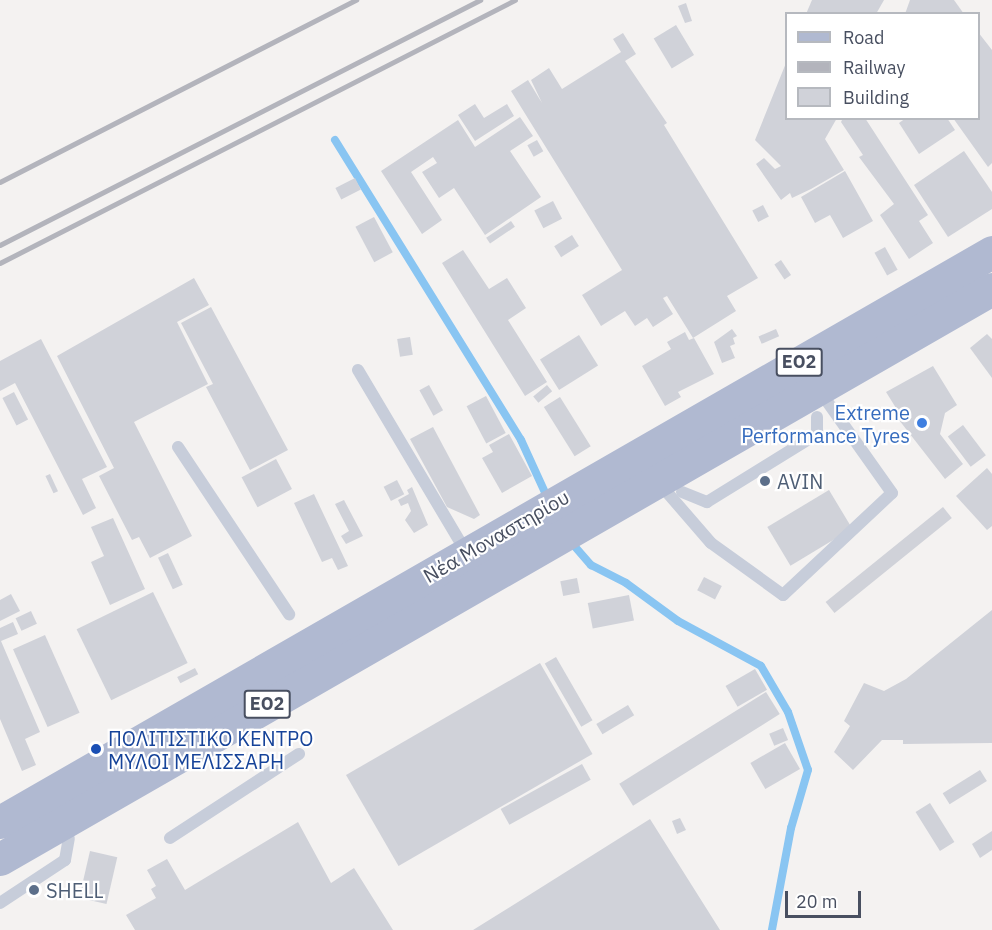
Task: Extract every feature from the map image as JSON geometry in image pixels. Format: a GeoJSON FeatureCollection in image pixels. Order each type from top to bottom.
{"type":"FeatureCollection","features":[{"type":"Feature","properties":{"kind":"main road","name":"Νέα Μοναστηρίου"},"geometry":{"type":"LineString","coordinates":[[0,822],[992,252]]}},
{"type":"Feature","properties":{"kind":"main road","name":"Νέα Μοναστηρίου"},"geometry":{"type":"LineString","coordinates":[[0,858],[625,502],[670,487],[818,403],[992,289]]}},
{"type":"Feature","properties":{"kind":"lane"},"geometry":{"type":"LineString","coordinates":[[358,370],[467,553]]}},
{"type":"Feature","properties":{"kind":"lane"},"geometry":{"type":"LineString","coordinates":[[670,487],[711,543],[783,595],[892,493],[818,403]]}},
{"type":"Feature","properties":{"kind":"lane"},"geometry":{"type":"LineString","coordinates":[[670,487],[707,502],[817,434],[818,403]]}},
{"type":"Feature","properties":{"kind":"lane"},"geometry":{"type":"LineString","coordinates":[[178,447],[288,614]]}},
{"type":"Feature","properties":{"kind":"lane"},"geometry":{"type":"LineString","coordinates":[[170,838],[299,754]]}},
{"type":"Feature","properties":{"kind":"lane"},"geometry":{"type":"LineString","coordinates":[[0,903],[65,860],[69,838]]}},
{"type":"Feature","properties":{"kind":"building"},"geometry":{"type":"Polygon","coordinates":[[[812,0],[884,0],[877,12],[807,12],[812,0]]]}},
{"type":"Feature","properties":{"kind":"building"},"geometry":{"type":"Polygon","coordinates":[[[910,0],[954,0],[963,12],[906,12],[910,0]]]}},
{"type":"Feature","properties":{"kind":"building"},"geometry":{"type":"Polygon","coordinates":[[[686,3],[692,21],[685,23],[678,6],[686,3]]]}},
{"type":"Feature","properties":{"kind":"building"},"geometry":{"type":"Polygon","coordinates":[[[676,25],[694,55],[672,68],[654,38],[676,25]]]}},
{"type":"Feature","properties":{"kind":"building"},"geometry":{"type":"Polygon","coordinates":[[[623,33],[636,54],[625,61],[667,123],[664,125],[758,278],[727,296],[736,311],[693,338],[667,296],[663,298],[673,314],[653,327],[647,318],[635,326],[625,311],[601,326],[582,295],[622,270],[511,91],[528,80],[542,103],[531,80],[549,68],[562,89],[621,52],[613,39],[623,33]]]}},
{"type":"Feature","properties":{"kind":"building"},"geometry":{"type":"Polygon","coordinates":[[[980,35],[992,50],[992,163],[988,167],[954,120],[980,120],[980,35]]]}},
{"type":"Feature","properties":{"kind":"building"},"geometry":{"type":"Polygon","coordinates":[[[785,65],[785,120],[836,120],[825,139],[844,170],[811,189],[792,198],[790,193],[781,200],[756,164],[764,158],[775,169],[781,166],[755,140],[785,65]]]}},
{"type":"Feature","properties":{"kind":"building"},"geometry":{"type":"Polygon","coordinates":[[[475,104],[484,118],[507,104],[514,116],[475,141],[458,115],[475,104]]]}},
{"type":"Feature","properties":{"kind":"building"},"geometry":{"type":"Polygon","coordinates":[[[520,117],[533,136],[510,151],[541,197],[485,235],[454,188],[439,198],[422,172],[437,163],[433,157],[411,172],[442,220],[422,234],[381,171],[458,120],[475,147],[520,117]]]}},
{"type":"Feature","properties":{"kind":"building"},"geometry":{"type":"Polygon","coordinates":[[[842,120],[866,120],[928,215],[919,221],[933,243],[909,259],[880,215],[894,204],[859,157],[863,155],[841,122],[842,120]]]}},
{"type":"Feature","properties":{"kind":"building"},"geometry":{"type":"Polygon","coordinates":[[[903,120],[948,120],[955,130],[919,154],[899,123],[903,120]]]}},
{"type":"Feature","properties":{"kind":"building"},"geometry":{"type":"Polygon","coordinates":[[[537,140],[543,151],[534,157],[527,145],[537,140]]]}},
{"type":"Feature","properties":{"kind":"building"},"geometry":{"type":"Polygon","coordinates":[[[964,151],[992,192],[992,209],[948,237],[914,185],[964,151]]]}},
{"type":"Feature","properties":{"kind":"building"},"geometry":{"type":"Polygon","coordinates":[[[845,171],[873,221],[843,238],[830,215],[815,223],[801,197],[845,171]]]}},
{"type":"Feature","properties":{"kind":"building"},"geometry":{"type":"Polygon","coordinates":[[[355,178],[361,190],[341,200],[335,188],[355,178]]]}},
{"type":"Feature","properties":{"kind":"building"},"geometry":{"type":"Polygon","coordinates":[[[553,201],[562,219],[543,228],[534,211],[553,201]]]}},
{"type":"Feature","properties":{"kind":"building"},"geometry":{"type":"Polygon","coordinates":[[[763,205],[769,217],[758,222],[752,210],[763,205]]]}},
{"type":"Feature","properties":{"kind":"building"},"geometry":{"type":"Polygon","coordinates":[[[374,217],[393,252],[374,262],[355,227],[374,217]]]}},
{"type":"Feature","properties":{"kind":"building"},"geometry":{"type":"Polygon","coordinates":[[[511,221],[515,227],[490,244],[486,238],[511,221]]]}},
{"type":"Feature","properties":{"kind":"building"},"geometry":{"type":"Polygon","coordinates":[[[572,235],[579,246],[561,257],[554,246],[572,235]]]}},
{"type":"Feature","properties":{"kind":"building"},"geometry":{"type":"Polygon","coordinates":[[[885,247],[898,270],[887,276],[875,253],[885,247]]]}},
{"type":"Feature","properties":{"kind":"building"},"geometry":{"type":"Polygon","coordinates":[[[463,250],[489,289],[507,278],[526,308],[508,320],[547,382],[525,396],[442,263],[463,250]]]}},
{"type":"Feature","properties":{"kind":"building"},"geometry":{"type":"Polygon","coordinates":[[[781,260],[791,275],[784,279],[774,264],[781,260]]]}},
{"type":"Feature","properties":{"kind":"building"},"geometry":{"type":"Polygon","coordinates":[[[194,278],[209,305],[177,322],[208,384],[134,422],[192,536],[150,558],[139,537],[132,540],[99,476],[114,468],[57,356],[194,278]]]}},
{"type":"Feature","properties":{"kind":"building"},"geometry":{"type":"Polygon","coordinates":[[[211,307],[288,450],[250,470],[206,387],[213,384],[181,323],[211,307]]]}},
{"type":"Feature","properties":{"kind":"building"},"geometry":{"type":"Polygon","coordinates":[[[732,329],[737,336],[733,338],[735,344],[730,346],[735,358],[722,363],[714,342],[732,329]]]}},
{"type":"Feature","properties":{"kind":"building"},"geometry":{"type":"Polygon","coordinates":[[[776,329],[779,336],[762,344],[759,336],[776,329]]]}},
{"type":"Feature","properties":{"kind":"building"},"geometry":{"type":"Polygon","coordinates":[[[685,332],[689,340],[694,338],[714,374],[678,392],[681,397],[665,406],[642,366],[671,349],[667,342],[685,332]]]}},
{"type":"Feature","properties":{"kind":"building"},"geometry":{"type":"Polygon","coordinates":[[[987,334],[992,339],[992,378],[970,348],[987,334]]]}},
{"type":"Feature","properties":{"kind":"building"},"geometry":{"type":"Polygon","coordinates":[[[579,335],[598,366],[559,390],[540,359],[579,335]]]}},
{"type":"Feature","properties":{"kind":"building"},"geometry":{"type":"Polygon","coordinates":[[[410,337],[413,355],[400,357],[397,339],[410,337]]]}},
{"type":"Feature","properties":{"kind":"building"},"geometry":{"type":"Polygon","coordinates":[[[41,339],[107,467],[82,479],[96,508],[83,515],[15,383],[0,391],[0,361],[41,339]]]}},
{"type":"Feature","properties":{"kind":"building","name":"Extreme Performance Tyres"},"geometry":{"type":"Polygon","coordinates":[[[933,366],[957,405],[945,413],[940,434],[963,464],[945,479],[892,411],[896,408],[886,392],[933,366]]]}},
{"type":"Feature","properties":{"kind":"building"},"geometry":{"type":"Polygon","coordinates":[[[429,385],[443,410],[433,416],[419,390],[429,385]]]}},
{"type":"Feature","properties":{"kind":"building"},"geometry":{"type":"Polygon","coordinates":[[[547,385],[552,391],[538,403],[533,397],[547,385]]]}},
{"type":"Feature","properties":{"kind":"building"},"geometry":{"type":"Polygon","coordinates":[[[14,392],[28,420],[16,426],[2,398],[14,392]]]}},
{"type":"Feature","properties":{"kind":"building"},"geometry":{"type":"Polygon","coordinates":[[[486,396],[506,433],[486,443],[467,406],[486,396]]]}},
{"type":"Feature","properties":{"kind":"building"},"geometry":{"type":"Polygon","coordinates":[[[560,397],[591,446],[575,456],[544,407],[560,397]]]}},
{"type":"Feature","properties":{"kind":"building"},"geometry":{"type":"Polygon","coordinates":[[[963,425],[986,455],[971,467],[948,436],[963,425]]]}},
{"type":"Feature","properties":{"kind":"building"},"geometry":{"type":"Polygon","coordinates":[[[433,427],[480,515],[474,519],[447,507],[410,439],[433,427]]]}},
{"type":"Feature","properties":{"kind":"building"},"geometry":{"type":"Polygon","coordinates":[[[509,434],[532,476],[502,493],[482,458],[493,452],[489,445],[509,434]]]}},
{"type":"Feature","properties":{"kind":"building"},"geometry":{"type":"Polygon","coordinates":[[[276,459],[292,489],[258,507],[242,477],[276,459]]]}},
{"type":"Feature","properties":{"kind":"building"},"geometry":{"type":"Polygon","coordinates":[[[987,468],[992,474],[992,526],[987,530],[956,496],[987,468]]]}},
{"type":"Feature","properties":{"kind":"building"},"geometry":{"type":"Polygon","coordinates":[[[50,474],[58,491],[53,493],[45,476],[50,474]]]}},
{"type":"Feature","properties":{"kind":"building"},"geometry":{"type":"Polygon","coordinates":[[[397,480],[404,494],[391,501],[384,487],[397,480]]]}},
{"type":"Feature","properties":{"kind":"building"},"geometry":{"type":"Polygon","coordinates":[[[412,487],[428,525],[414,533],[405,520],[411,511],[408,503],[401,506],[398,500],[409,494],[407,490],[412,487]]]}},
{"type":"Feature","properties":{"kind":"building"},"geometry":{"type":"Polygon","coordinates":[[[829,490],[852,529],[790,566],[767,527],[829,490]]]}},
{"type":"Feature","properties":{"kind":"building"},"geometry":{"type":"Polygon","coordinates":[[[314,494],[348,566],[338,570],[332,558],[322,562],[294,503],[314,494]]]}},
{"type":"Feature","properties":{"kind":"building"},"geometry":{"type":"Polygon","coordinates":[[[344,500],[363,536],[346,544],[341,536],[349,531],[335,504],[344,500]]]}},
{"type":"Feature","properties":{"kind":"building"},"geometry":{"type":"Polygon","coordinates":[[[943,507],[952,518],[834,613],[826,602],[943,507]]]}},
{"type":"Feature","properties":{"kind":"building"},"geometry":{"type":"Polygon","coordinates":[[[113,518],[145,589],[110,605],[91,562],[104,556],[91,527],[113,518]]]}},
{"type":"Feature","properties":{"kind":"building"},"geometry":{"type":"Polygon","coordinates":[[[168,553],[183,585],[173,589],[158,558],[168,553]]]}},
{"type":"Feature","properties":{"kind":"building"},"geometry":{"type":"Polygon","coordinates":[[[704,577],[722,586],[715,599],[697,590],[704,577]]]}},
{"type":"Feature","properties":{"kind":"building"},"geometry":{"type":"Polygon","coordinates":[[[577,578],[580,593],[563,596],[560,581],[577,578]]]}},
{"type":"Feature","properties":{"kind":"building"},"geometry":{"type":"Polygon","coordinates":[[[153,592],[188,663],[111,700],[77,629],[153,592]]]}},
{"type":"Feature","properties":{"kind":"building"},"geometry":{"type":"Polygon","coordinates":[[[11,594],[20,611],[0,621],[0,600],[11,594]]]}},
{"type":"Feature","properties":{"kind":"building"},"geometry":{"type":"Polygon","coordinates":[[[629,595],[634,621],[593,629],[588,603],[629,595]]]}},
{"type":"Feature","properties":{"kind":"building"},"geometry":{"type":"Polygon","coordinates":[[[992,610],[992,743],[903,744],[903,740],[882,740],[853,770],[834,752],[850,726],[844,721],[864,683],[884,691],[906,679],[992,610]]]}},
{"type":"Feature","properties":{"kind":"building"},"geometry":{"type":"Polygon","coordinates":[[[31,611],[37,624],[22,631],[16,618],[31,611]]]}},
{"type":"Feature","properties":{"kind":"building"},"geometry":{"type":"Polygon","coordinates":[[[13,622],[18,634],[1,641],[40,732],[25,739],[36,765],[22,771],[0,719],[0,628],[13,622]]]}},
{"type":"Feature","properties":{"kind":"building"},"geometry":{"type":"Polygon","coordinates":[[[45,635],[80,713],[48,727],[13,649],[45,635]]]}},
{"type":"Feature","properties":{"kind":"building"},"geometry":{"type":"Polygon","coordinates":[[[556,657],[592,720],[581,727],[545,664],[556,657]]]}},
{"type":"Feature","properties":{"kind":"building"},"geometry":{"type":"Polygon","coordinates":[[[540,663],[592,754],[399,866],[346,775],[540,663]]]}},
{"type":"Feature","properties":{"kind":"building"},"geometry":{"type":"Polygon","coordinates":[[[195,668],[198,674],[180,683],[177,677],[195,668]]]}},
{"type":"Feature","properties":{"kind":"building"},"geometry":{"type":"Polygon","coordinates":[[[755,669],[767,690],[738,707],[726,686],[755,669]]]}},
{"type":"Feature","properties":{"kind":"building"},"geometry":{"type":"Polygon","coordinates":[[[766,692],[780,714],[633,806],[619,784],[766,692]]]}},
{"type":"Feature","properties":{"kind":"building"},"geometry":{"type":"Polygon","coordinates":[[[628,705],[634,715],[602,734],[596,724],[628,705]]]}},
{"type":"Feature","properties":{"kind":"building"},"geometry":{"type":"Polygon","coordinates":[[[783,728],[788,740],[774,746],[769,734],[783,728]]]}},
{"type":"Feature","properties":{"kind":"building"},"geometry":{"type":"Polygon","coordinates":[[[785,743],[800,769],[765,789],[750,763],[785,743]]]}},
{"type":"Feature","properties":{"kind":"building"},"geometry":{"type":"Polygon","coordinates":[[[582,764],[591,780],[509,825],[501,809],[582,764]]]}},
{"type":"Feature","properties":{"kind":"building"},"geometry":{"type":"Polygon","coordinates":[[[980,770],[987,781],[950,804],[943,793],[980,770]]]}},
{"type":"Feature","properties":{"kind":"building"},"geometry":{"type":"Polygon","coordinates":[[[930,803],[954,842],[940,851],[916,812],[930,803]]]}},
{"type":"Feature","properties":{"kind":"building"},"geometry":{"type":"Polygon","coordinates":[[[680,818],[686,830],[677,834],[672,821],[680,818]]]}},
{"type":"Feature","properties":{"kind":"building"},"geometry":{"type":"Polygon","coordinates":[[[650,819],[720,930],[473,930],[518,902],[650,819]]]}},
{"type":"Feature","properties":{"kind":"building"},"geometry":{"type":"Polygon","coordinates":[[[298,822],[331,883],[354,868],[393,930],[135,930],[126,915],[156,898],[151,889],[156,886],[147,870],[167,859],[185,890],[298,822]]]}},
{"type":"Feature","properties":{"kind":"building"},"geometry":{"type":"Polygon","coordinates":[[[992,831],[992,850],[980,858],[972,844],[992,831]]]}},
{"type":"Feature","properties":{"kind":"building"},"geometry":{"type":"Polygon","coordinates":[[[90,851],[117,857],[106,904],[79,898],[90,851]]]}},
{"type":"Feature","properties":{"kind":"waterway"},"geometry":{"type":"LineString","coordinates":[[335,140],[521,440],[548,499]]}},
{"type":"Feature","properties":{"kind":"waterway"},"geometry":{"type":"LineString","coordinates":[[570,541],[591,565],[626,583],[678,621],[761,666],[788,712],[808,770],[791,828],[772,930]]}},
{"type":"Feature","properties":{"kind":"railway"},"geometry":{"type":"LineString","coordinates":[[0,182],[356,0]]}},
{"type":"Feature","properties":{"kind":"railway"},"geometry":{"type":"LineString","coordinates":[[0,245],[480,0]]}},
{"type":"Feature","properties":{"kind":"railway"},"geometry":{"type":"LineString","coordinates":[[0,263],[515,0]]}},
{"type":"Feature","properties":{"kind":"place","name":"Extreme Performance Tyres"},"geometry":{"type":"Point","coordinates":[922,423]}},
{"type":"Feature","properties":{"kind":"place","name":"AVIN"},"geometry":{"type":"Point","coordinates":[765,481]}},
{"type":"Feature","properties":{"kind":"place","name":"ΠΟΛΙΤΙΣΤΙΚΟ ΚΕΝΤΡΟ ΜΥΛΟΙ ΜΕΛΙΣΣΑΡΗ"},"geometry":{"type":"Point","coordinates":[96,749]}},
{"type":"Feature","properties":{"kind":"place","name":"SHELL"},"geometry":{"type":"Point","coordinates":[34,890]}}]}
